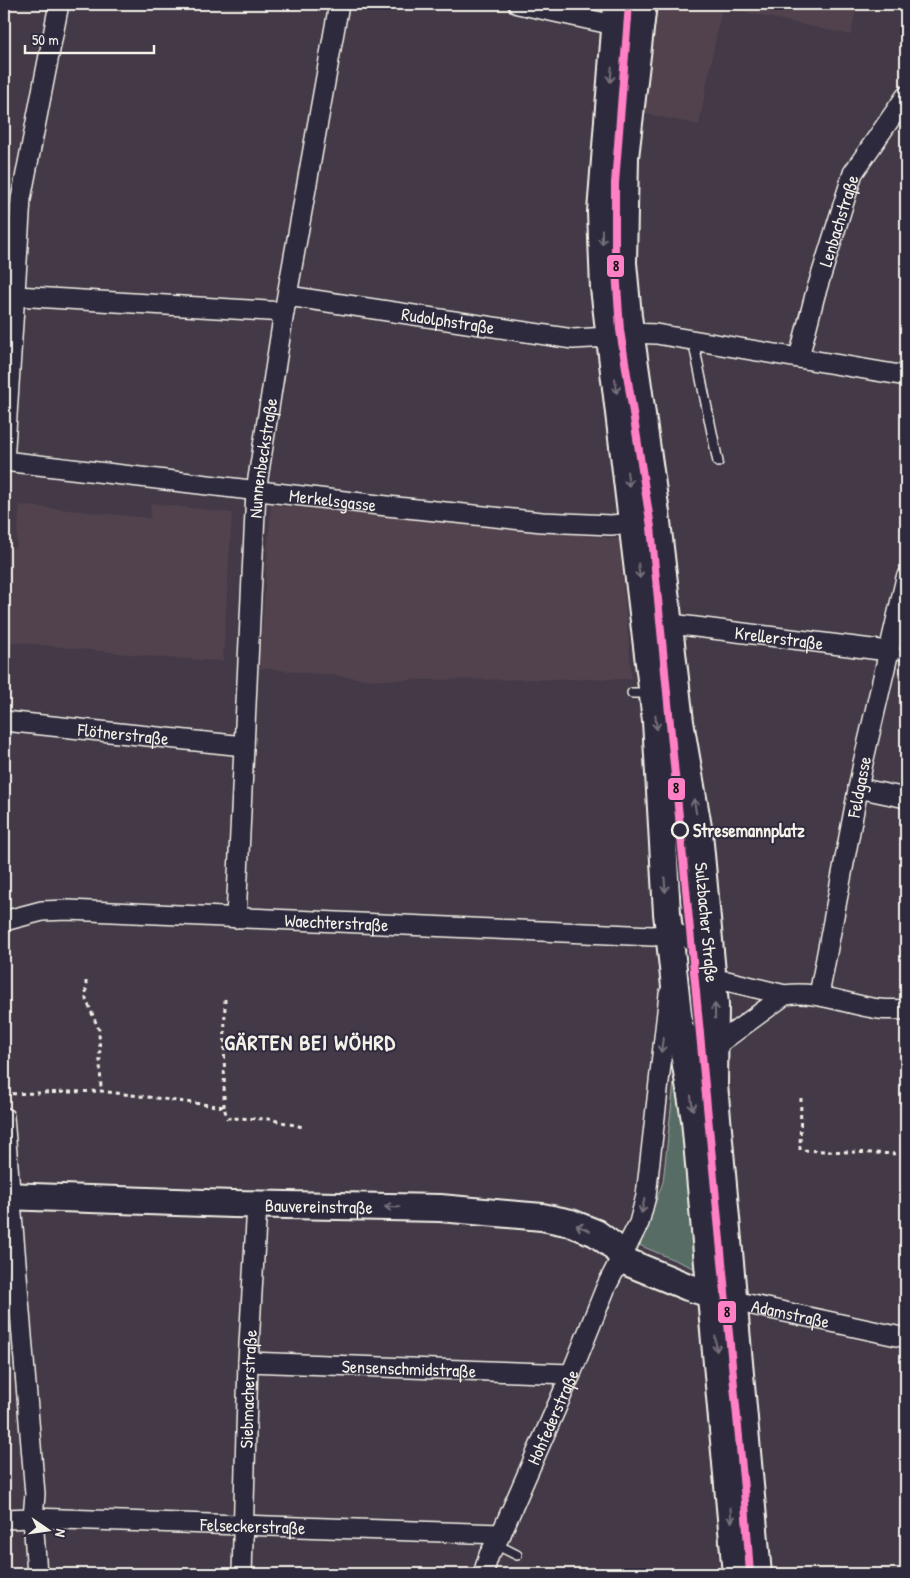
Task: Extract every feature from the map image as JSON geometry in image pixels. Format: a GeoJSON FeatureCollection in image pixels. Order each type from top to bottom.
{"type":"FeatureCollection","features":[{"type":"Feature","properties":{"kind":"main road","name":"Sulzbacher Straße"},"geometry":{"type":"LineString","coordinates":[[642,4],[623,20],[623,263],[620,335],[633,523],[680,722],[697,817],[719,979],[714,1047],[714,1085],[736,1574]]}},
{"type":"Feature","properties":{"kind":"main road","name":"Sulzbacher Straße"},"geometry":{"type":"LineString","coordinates":[[620,335],[656,514],[657,622],[642,693],[679,1022],[723,1298],[758,1574]]}},
{"type":"Feature","properties":{"kind":"main road","name":"Bauvereinstraße"},"geometry":{"type":"LineString","coordinates":[[7,1196],[257,1205],[440,1208],[542,1216],[571,1223],[596,1234],[612,1245],[621,1257]]}},
{"type":"Feature","properties":{"kind":"main road","name":"Adamstraße"},"geometry":{"type":"LineString","coordinates":[[621,1257],[627,1262],[661,1277],[723,1298]]}},
{"type":"Feature","properties":{"kind":"street"},"geometry":{"type":"LineString","coordinates":[[4,461],[7,367],[16,296],[21,199],[59,4]]}},
{"type":"Feature","properties":{"kind":"street","name":"Nunnenbeckstraße"},"geometry":{"type":"LineString","coordinates":[[236,918],[256,491],[286,304],[339,4]]}},
{"type":"Feature","properties":{"kind":"street"},"geometry":{"type":"LineString","coordinates":[[518,4],[623,20]]}},
{"type":"Feature","properties":{"kind":"street","name":"Lenbachstraße"},"geometry":{"type":"LineString","coordinates":[[799,357],[815,295],[853,174],[906,96]]}},
{"type":"Feature","properties":{"kind":"street","name":"Rudolphstraße"},"geometry":{"type":"LineString","coordinates":[[16,296],[286,304],[573,339],[650,333],[906,376]]}},
{"type":"Feature","properties":{"kind":"street","name":"Merkelsgasse"},"geometry":{"type":"LineString","coordinates":[[4,461],[542,522],[610,525],[633,523]]}},
{"type":"Feature","properties":{"kind":"street","name":"Feldgasse"},"geometry":{"type":"LineString","coordinates":[[819,995],[858,788],[906,578]]}},
{"type":"Feature","properties":{"kind":"street","name":"Krellerstraße"},"geometry":{"type":"LineString","coordinates":[[657,622],[888,651]]}},
{"type":"Feature","properties":{"kind":"street","name":"Flötnerstraße"},"geometry":{"type":"LineString","coordinates":[[4,722],[244,746]]}},
{"type":"Feature","properties":{"kind":"street"},"geometry":{"type":"LineString","coordinates":[[858,788],[906,798]]}},
{"type":"Feature","properties":{"kind":"street","name":"Waechterstraße"},"geometry":{"type":"LineString","coordinates":[[4,921],[42,912],[68,910],[480,930],[652,936],[669,934],[685,936],[692,940],[719,979]]}},
{"type":"Feature","properties":{"kind":"street"},"geometry":{"type":"LineString","coordinates":[[621,1257],[639,1223],[644,1203],[673,962]]}},
{"type":"Feature","properties":{"kind":"street"},"geometry":{"type":"LineString","coordinates":[[719,979],[785,995],[799,993],[819,995],[878,1008],[906,1010]]}},
{"type":"Feature","properties":{"kind":"street"},"geometry":{"type":"LineString","coordinates":[[679,1022],[698,1046],[714,1047],[785,995]]}},
{"type":"Feature","properties":{"kind":"street"},"geometry":{"type":"LineString","coordinates":[[4,1117],[7,1196],[35,1494],[33,1518],[37,1574]]}},
{"type":"Feature","properties":{"kind":"street","name":"Siebmacherstraße"},"geometry":{"type":"LineString","coordinates":[[242,1574],[248,1362],[257,1205]]}},
{"type":"Feature","properties":{"kind":"street","name":"Hohfederstraße"},"geometry":{"type":"LineString","coordinates":[[483,1574],[489,1555],[498,1539],[571,1374],[606,1287],[621,1257]]}},
{"type":"Feature","properties":{"kind":"street","name":"Adamstraße"},"geometry":{"type":"LineString","coordinates":[[723,1298],[906,1338]]}},
{"type":"Feature","properties":{"kind":"street","name":"Sensenschmidstraße"},"geometry":{"type":"LineString","coordinates":[[248,1362],[571,1374]]}},
{"type":"Feature","properties":{"kind":"street","name":"Felseckerstraße"},"geometry":{"type":"LineString","coordinates":[[4,1519],[33,1518],[243,1524],[498,1539]]}},
{"type":"Feature","properties":{"kind":"lane"},"geometry":{"type":"LineString","coordinates":[[693,339],[718,462]]}},
{"type":"Feature","properties":{"kind":"lane"},"geometry":{"type":"LineString","coordinates":[[888,651],[906,656]]}},
{"type":"Feature","properties":{"kind":"lane"},"geometry":{"type":"LineString","coordinates":[[498,1539],[517,1554]]}},
{"type":"Feature","properties":{"kind":"path"},"geometry":{"type":"LineString","coordinates":[[86,981],[86,999],[99,1030],[101,1091]]}},
{"type":"Feature","properties":{"kind":"path"},"geometry":{"type":"LineString","coordinates":[[224,997],[224,1108],[227,1118],[269,1119],[303,1127]]}},
{"type":"Feature","properties":{"kind":"path"},"geometry":{"type":"LineString","coordinates":[[4,1094],[101,1091],[224,1108]]}},
{"type":"Feature","properties":{"kind":"path"},"geometry":{"type":"LineString","coordinates":[[801,1098],[800,1150],[899,1154]]}},
{"type":"Feature","properties":{"kind":"shaded area"},"geometry":{"type":"Polygon","coordinates":[[[546,4],[607,4],[598,13],[546,4]]]}},
{"type":"Feature","properties":{"kind":"shaded area"},"geometry":{"type":"Polygon","coordinates":[[[656,4],[857,4],[851,35],[722,7],[699,125],[637,112],[656,4]]]}},
{"type":"Feature","properties":{"kind":"shaded area"},"geometry":{"type":"Polygon","coordinates":[[[151,503],[232,513],[223,661],[165,658],[4,641],[4,597],[10,548],[16,548],[20,505],[150,518],[151,503]]]}},
{"type":"Feature","properties":{"kind":"shaded area"},"geometry":{"type":"Polygon","coordinates":[[[271,505],[619,539],[632,679],[377,680],[259,668],[271,505]]]}},
{"type":"Feature","properties":{"kind":"green space"},"geometry":{"type":"Polygon","coordinates":[[[674,1082],[683,1125],[698,1270],[639,1245],[663,1182],[674,1082]]]}},
{"type":"Feature","properties":{"kind":"transit line","name":"8"},"geometry":{"type":"LineString","coordinates":[[629,4],[615,183],[615,255],[620,330],[651,527],[744,1489],[750,1574]]}},
{"type":"Feature","properties":{"kind":"place","name":"Stresemannplatz"},"geometry":{"type":"Point","coordinates":[680,830]}},
{"type":"Feature","properties":{"kind":"district","name":"GÄRTEN BEI WÖHRD"},"geometry":{"type":"Point","coordinates":[310,1042]}}]}
